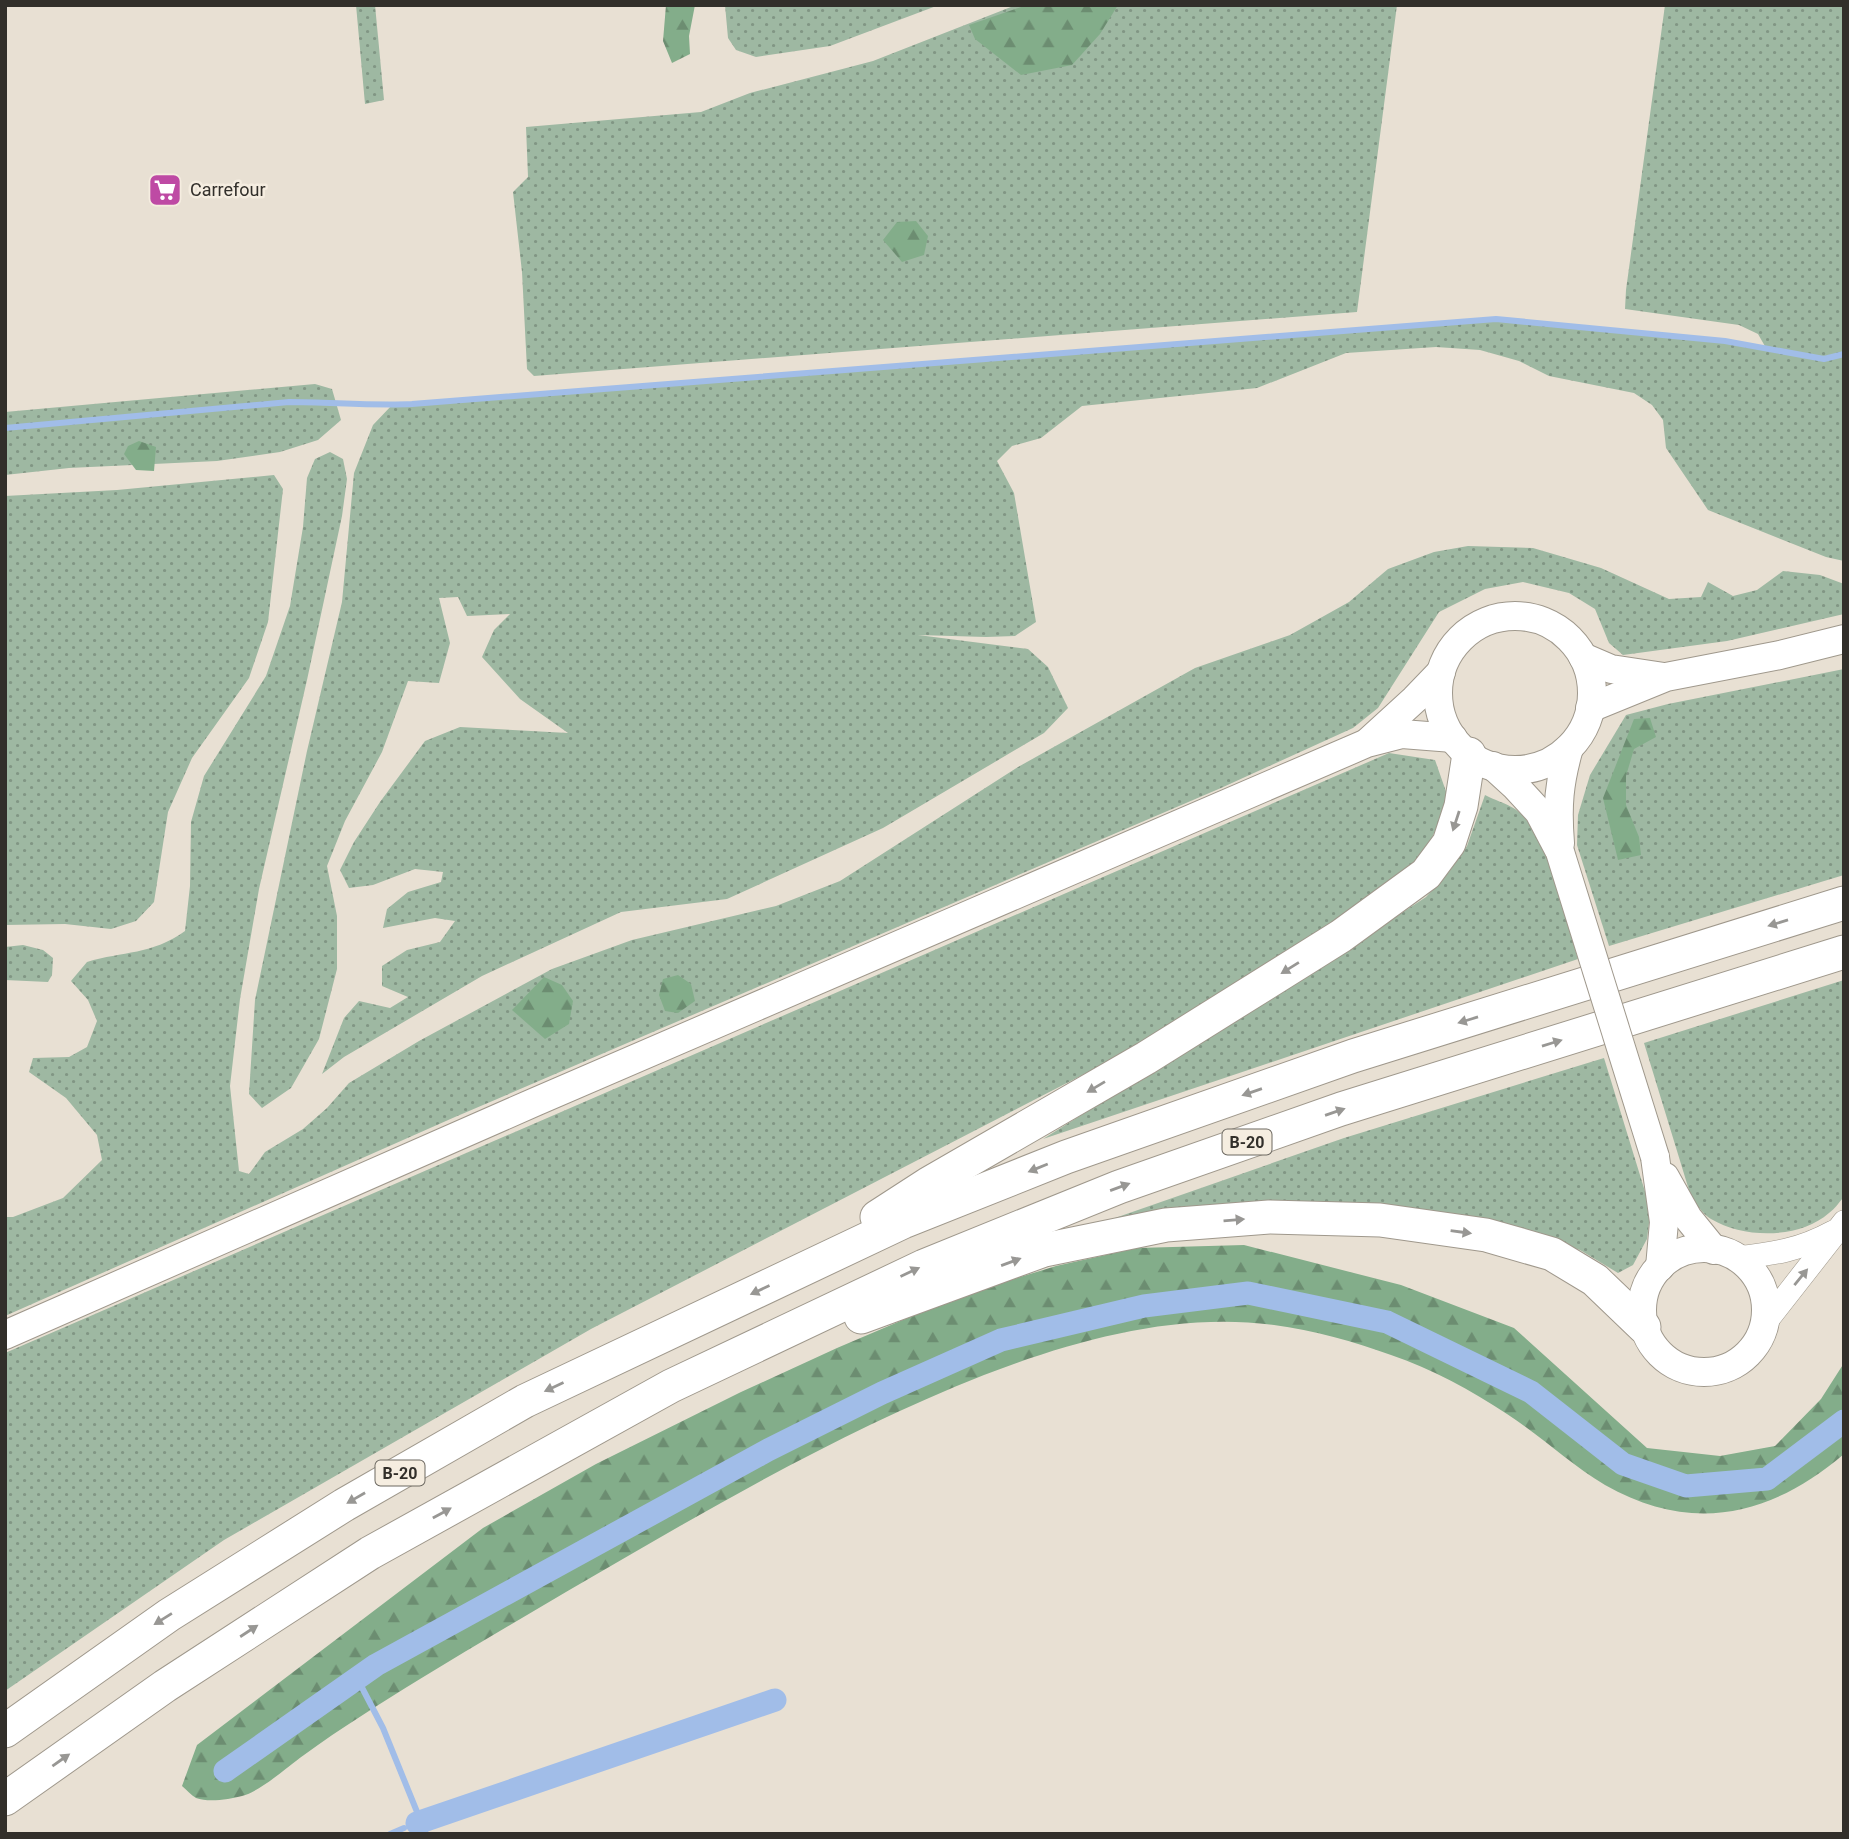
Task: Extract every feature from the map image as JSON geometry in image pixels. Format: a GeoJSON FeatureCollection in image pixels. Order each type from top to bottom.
{"type":"FeatureCollection","features":[{"type":"Feature","properties":{"kind":"highway"},"geometry":{"type":"LineString","coordinates":[[821,1260],[872,1220],[928,1184],[1146,1058],[1342,936],[1426,874],[1449,844],[1461,806],[1471,753]]}},
{"type":"Feature","properties":{"kind":"highway","name":"B-20"},"geometry":{"type":"LineString","coordinates":[[5,1731],[146,1630],[356,1498],[525,1401],[903,1222],[1066,1157],[1353,1056],[1844,903]]}},
{"type":"Feature","properties":{"kind":"highway","name":"B-20"},"geometry":{"type":"LineString","coordinates":[[5,1799],[165,1686],[370,1553],[671,1386],[924,1266],[1119,1187],[1341,1109],[1844,952]]}},
{"type":"Feature","properties":{"kind":"highway"},"geometry":{"type":"LineString","coordinates":[[671,1386],[1044,1250],[1166,1226],[1269,1217],[1380,1220],[1486,1236],[1552,1254],[1595,1280],[1644,1327]]}},
{"type":"Feature","properties":{"kind":"main road"},"geometry":{"type":"LineString","coordinates":[[1560,852],[1557,805],[1560,778],[1569,748],[1585,725],[1590,708],[1591,682],[1583,657],[1567,637],[1545,623],[1520,617],[1486,622],[1464,636],[1448,656],[1438,686],[1439,706],[1446,726],[1471,753],[1516,787],[1539,812],[1560,852],[1655,1157],[1664,1222],[1660,1267]]}},
{"type":"Feature","properties":{"kind":"main road"},"geometry":{"type":"LineString","coordinates":[[1590,708],[1667,677],[1780,655],[1844,639]]}},
{"type":"Feature","properties":{"kind":"main road"},"geometry":{"type":"LineString","coordinates":[[1583,657],[1611,669],[1667,677]]}},
{"type":"Feature","properties":{"kind":"main road"},"geometry":{"type":"LineString","coordinates":[[1367,743],[1441,672]]}},
{"type":"Feature","properties":{"kind":"main road"},"geometry":{"type":"LineString","coordinates":[[5,1335],[535,1102],[1367,743],[1402,734],[1471,753],[1513,770],[1553,760],[1569,748]]}},
{"type":"Feature","properties":{"kind":"main road"},"geometry":{"type":"LineString","coordinates":[[1655,1157],[1688,1218],[1725,1254],[1753,1273],[1761,1286],[1766,1308],[1765,1323],[1756,1344],[1739,1361],[1725,1368],[1702,1372],[1679,1367],[1655,1348],[1644,1327],[1644,1295],[1650,1280],[1667,1261],[1685,1252],[1725,1254]]}},
{"type":"Feature","properties":{"kind":"street"},"geometry":{"type":"LineString","coordinates":[[1725,1254],[1779,1253],[1810,1245],[1840,1226]]}},
{"type":"Feature","properties":{"kind":"street"},"geometry":{"type":"LineString","coordinates":[[1765,1323],[1840,1226]]}},
{"type":"Feature","properties":{"kind":"green space"},"geometry":{"type":"Polygon","coordinates":[[[356,5],[375,5],[384,100],[365,104],[356,5]]]}},
{"type":"Feature","properties":{"kind":"green space"},"geometry":{"type":"Polygon","coordinates":[[[666,5],[695,5],[689,36],[690,54],[672,63],[663,41],[666,5]]]}},
{"type":"Feature","properties":{"kind":"green space"},"geometry":{"type":"Polygon","coordinates":[[[725,5],[939,5],[830,46],[756,57],[736,50],[728,38],[725,5]]]}},
{"type":"Feature","properties":{"kind":"green space"},"geometry":{"type":"Polygon","coordinates":[[[1016,5],[1397,5],[1357,312],[534,376],[527,369],[522,272],[513,192],[528,177],[526,127],[701,112],[750,93],[873,61],[1016,5]]]}},
{"type":"Feature","properties":{"kind":"green space"},"geometry":{"type":"Polygon","coordinates":[[[1027,5],[1118,5],[1100,34],[1072,65],[1021,75],[975,39],[969,25],[1027,5]]]}},
{"type":"Feature","properties":{"kind":"green space"},"geometry":{"type":"Polygon","coordinates":[[[1665,5],[1844,5],[1844,561],[1826,557],[1708,510],[1666,448],[1663,420],[1652,405],[1634,393],[1549,376],[1519,361],[1480,350],[1436,347],[1346,353],[1257,388],[1082,406],[1041,438],[1012,446],[997,461],[1014,493],[1036,622],[1015,636],[918,635],[1028,649],[1048,667],[1068,708],[1044,733],[883,828],[727,899],[621,912],[482,976],[344,1057],[322,1074],[344,1018],[359,1001],[390,1008],[408,997],[382,986],[382,966],[407,950],[440,942],[455,921],[435,918],[383,928],[387,909],[408,892],[441,882],[443,872],[415,869],[373,885],[349,888],[340,870],[354,842],[380,802],[425,741],[460,727],[568,733],[520,699],[482,657],[494,630],[510,614],[467,616],[458,597],[439,598],[450,643],[439,683],[408,681],[382,752],[345,821],[327,866],[337,916],[337,969],[319,1039],[291,1088],[262,1108],[249,1094],[255,1000],[307,751],[342,602],[354,473],[373,425],[392,405],[1496,319],[1725,341],[1766,348],[1758,334],[1739,325],[1625,309],[1665,5]]]}},
{"type":"Feature","properties":{"kind":"green space"},"geometry":{"type":"Polygon","coordinates":[[[916,221],[928,236],[924,255],[902,262],[883,240],[897,222],[916,221]]]}},
{"type":"Feature","properties":{"kind":"green space"},"geometry":{"type":"Polygon","coordinates":[[[315,384],[332,389],[341,420],[318,440],[280,452],[217,461],[69,468],[5,475],[5,412],[315,384]]]}},
{"type":"Feature","properties":{"kind":"green space"},"geometry":{"type":"Polygon","coordinates":[[[139,441],[156,447],[154,471],[136,470],[124,454],[128,446],[139,441]]]}},
{"type":"Feature","properties":{"kind":"green space"},"geometry":{"type":"Polygon","coordinates":[[[330,452],[343,459],[347,479],[342,516],[259,889],[240,999],[230,1086],[239,1171],[249,1174],[265,1152],[303,1129],[327,1108],[349,1083],[419,1041],[552,969],[632,940],[776,906],[840,881],[1018,767],[1195,668],[1290,635],[1349,602],[1388,569],[1434,552],[1468,546],[1533,548],[1601,568],[1669,599],[1701,597],[1708,582],[1733,596],[1757,590],[1783,571],[1820,575],[1844,584],[1844,614],[1727,641],[1623,655],[1609,643],[1595,609],[1569,593],[1523,582],[1485,589],[1439,612],[1378,708],[1353,728],[1221,788],[455,1117],[5,1316],[5,1217],[13,1217],[63,1198],[102,1160],[97,1135],[66,1098],[29,1072],[33,1058],[69,1057],[87,1047],[97,1021],[88,1000],[71,981],[87,962],[149,948],[173,939],[185,931],[190,886],[191,822],[204,776],[266,676],[290,606],[303,527],[307,478],[315,459],[330,452]]]}},
{"type":"Feature","properties":{"kind":"green space"},"geometry":{"type":"Polygon","coordinates":[[[274,475],[283,489],[268,622],[249,678],[192,758],[168,812],[154,902],[136,921],[111,929],[65,924],[5,925],[5,496],[117,490],[274,475]]]}},
{"type":"Feature","properties":{"kind":"green space"},"geometry":{"type":"Polygon","coordinates":[[[1844,669],[1844,875],[1609,946],[1577,845],[1578,815],[1590,775],[1626,715],[1844,669]]]}},
{"type":"Feature","properties":{"kind":"green space"},"geometry":{"type":"Polygon","coordinates":[[[1650,718],[1656,737],[1634,749],[1626,776],[1626,805],[1639,837],[1641,855],[1618,860],[1603,798],[1634,719],[1650,718]]]}},
{"type":"Feature","properties":{"kind":"green space"},"geometry":{"type":"Polygon","coordinates":[[[1389,753],[1435,760],[1449,800],[1421,862],[1365,903],[1125,1053],[591,1329],[224,1540],[5,1691],[5,1353],[1389,753]]]}},
{"type":"Feature","properties":{"kind":"green space"},"geometry":{"type":"Polygon","coordinates":[[[1485,795],[1515,809],[1528,821],[1539,838],[1555,878],[1578,959],[1043,1139],[1426,897],[1448,873],[1467,846],[1485,795]]]}},
{"type":"Feature","properties":{"kind":"green space"},"geometry":{"type":"Polygon","coordinates":[[[23,945],[43,950],[53,958],[52,975],[48,982],[5,980],[5,947],[23,945]]]}},
{"type":"Feature","properties":{"kind":"green space"},"geometry":{"type":"Polygon","coordinates":[[[678,975],[691,984],[695,1001],[678,1013],[665,1011],[659,995],[663,979],[678,975]]]}},
{"type":"Feature","properties":{"kind":"green space"},"geometry":{"type":"Polygon","coordinates":[[[544,977],[562,985],[573,1001],[569,1024],[545,1039],[512,1010],[544,977]]]}},
{"type":"Feature","properties":{"kind":"green space"},"geometry":{"type":"Polygon","coordinates":[[[1844,980],[1844,1197],[1817,1222],[1787,1232],[1755,1233],[1725,1226],[1711,1219],[1692,1200],[1644,1043],[1844,980]]]}},
{"type":"Feature","properties":{"kind":"green space"},"geometry":{"type":"Polygon","coordinates":[[[1604,1058],[1650,1215],[1647,1239],[1633,1265],[1618,1273],[1580,1250],[1545,1239],[1106,1225],[1115,1218],[1344,1138],[1604,1058]]]}},
{"type":"Feature","properties":{"kind":"green space"},"geometry":{"type":"Polygon","coordinates":[[[1244,1245],[1401,1285],[1514,1328],[1647,1448],[1720,1456],[1775,1446],[1821,1399],[1844,1363],[1844,1454],[1788,1492],[1759,1504],[1729,1512],[1668,1510],[1637,1500],[1605,1485],[1520,1423],[1465,1388],[1436,1373],[1377,1350],[1304,1330],[1237,1322],[1200,1322],[1126,1332],[1090,1340],[984,1375],[847,1436],[758,1482],[446,1663],[347,1725],[249,1793],[226,1799],[207,1800],[196,1798],[182,1786],[197,1745],[483,1528],[596,1464],[741,1392],[959,1296],[1056,1266],[1137,1248],[1244,1245]]]}},
{"type":"Feature","properties":{"kind":"waterway"},"geometry":{"type":"LineString","coordinates":[[5,428],[289,402],[412,404],[1496,319],[1725,341],[1824,359],[1844,354]]}},
{"type":"Feature","properties":{"kind":"waterway"},"geometry":{"type":"LineString","coordinates":[[225,1771],[376,1665],[768,1450],[882,1393],[1001,1340],[1144,1306],[1248,1293],[1387,1322],[1531,1392],[1623,1464],[1686,1486],[1767,1479],[1844,1421]]}},
{"type":"Feature","properties":{"kind":"waterway"},"geometry":{"type":"LineString","coordinates":[[357,1678],[383,1728],[426,1834]]}},
{"type":"Feature","properties":{"kind":"waterway"},"geometry":{"type":"LineString","coordinates":[[417,1823],[775,1700]]}},
{"type":"Feature","properties":{"kind":"waterway"},"geometry":{"type":"LineString","coordinates":[[390,1834],[404,1828]]}},
{"type":"Feature","properties":{"kind":"place","name":"Carrefour"},"geometry":{"type":"Point","coordinates":[165,190]}}]}
